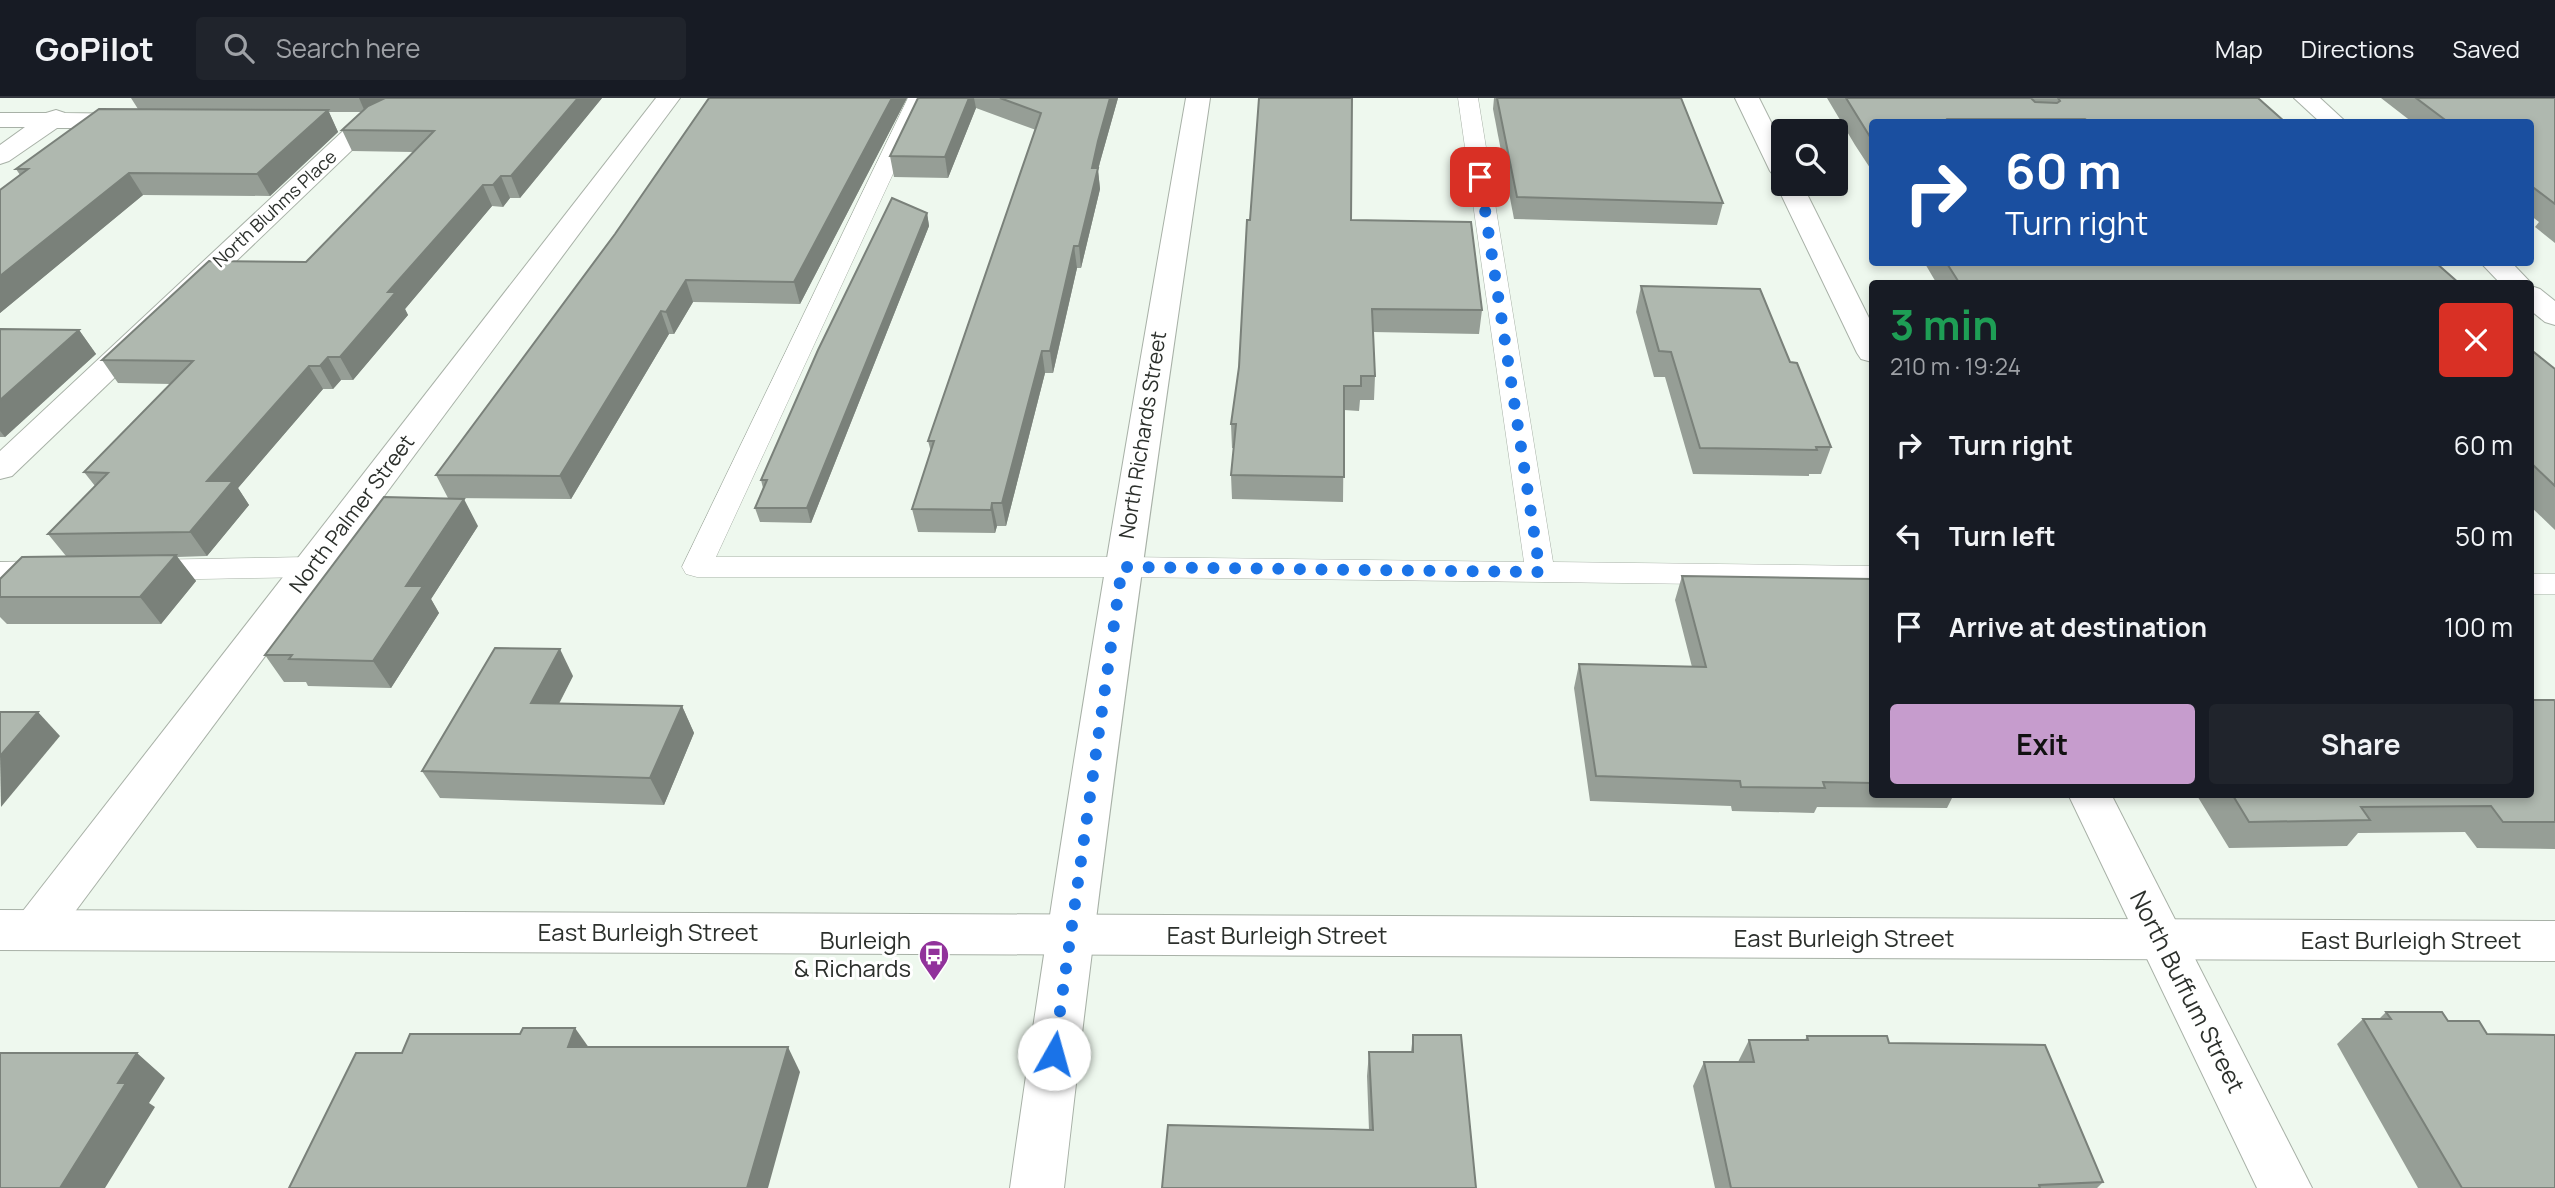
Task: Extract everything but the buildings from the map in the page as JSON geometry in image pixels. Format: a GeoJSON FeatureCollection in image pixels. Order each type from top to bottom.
{"type":"FeatureCollection","features":[{"type":"Feature","properties":{"kind":"street"},"geometry":{"type":"LineString","coordinates":[[0,156],[85,98]]}},
{"type":"Feature","properties":{"kind":"street","name":"North Palmer Street"},"geometry":{"type":"LineString","coordinates":[[17,930],[312,567],[668,98]]}},
{"type":"Feature","properties":{"kind":"street","name":"North Richards Street"},"geometry":{"type":"LineString","coordinates":[[1037,1188],[1069,934],[1122,567],[1198,98]]}},
{"type":"Feature","properties":{"kind":"street"},"geometry":{"type":"LineString","coordinates":[[1747,98],[1771,147]]}},
{"type":"Feature","properties":{"kind":"street"},"geometry":{"type":"LineString","coordinates":[[2306,98],[2330,119]]}},
{"type":"Feature","properties":{"kind":"street"},"geometry":{"type":"LineString","coordinates":[[0,120],[164,121]]}},
{"type":"Feature","properties":{"kind":"street","name":"North Bluhms Place"},"geometry":{"type":"LineString","coordinates":[[0,469],[362,120]]}},
{"type":"Feature","properties":{"kind":"street"},"geometry":{"type":"LineString","coordinates":[[1795,196],[1869,347]]}},
{"type":"Feature","properties":{"kind":"street"},"geometry":{"type":"LineString","coordinates":[[2498,266],[2514,280]]}},
{"type":"Feature","properties":{"kind":"street"},"geometry":{"type":"LineString","coordinates":[[2534,298],[2555,316]]}},
{"type":"Feature","properties":{"kind":"street","name":"North Buffum Street"},"geometry":{"type":"LineString","coordinates":[[2091,798],[2286,1188]]}},
{"type":"Feature","properties":{"kind":"street","name":"East Burleigh Street"},"geometry":{"type":"LineString","coordinates":[[17,930],[2555,941]]}},
{"type":"Feature","properties":{"kind":"lane"},"geometry":{"type":"LineString","coordinates":[[918,98],[697,567],[1122,567],[1869,576]]}},
{"type":"Feature","properties":{"kind":"lane"},"geometry":{"type":"LineString","coordinates":[[1468,98],[1540,572]]}},
{"type":"Feature","properties":{"kind":"lane"},"geometry":{"type":"LineString","coordinates":[[122,570],[312,567]]}},
{"type":"Feature","properties":{"kind":"lane"},"geometry":{"type":"LineString","coordinates":[[0,572],[82,571]]}},
{"type":"Feature","properties":{"kind":"lane"},"geometry":{"type":"LineString","coordinates":[[2534,584],[2555,584]]}},
{"type":"Feature","properties":{"kind":"place","name":"Burleigh & Richards"},"geometry":{"type":"Point","coordinates":[934,982]}},
{"type":"Feature","properties":{"kind":"route"},"geometry":{"type":"LineString","coordinates":[[1054,1054],[1122,567],[1540,572],[1480,177]]}}]}
